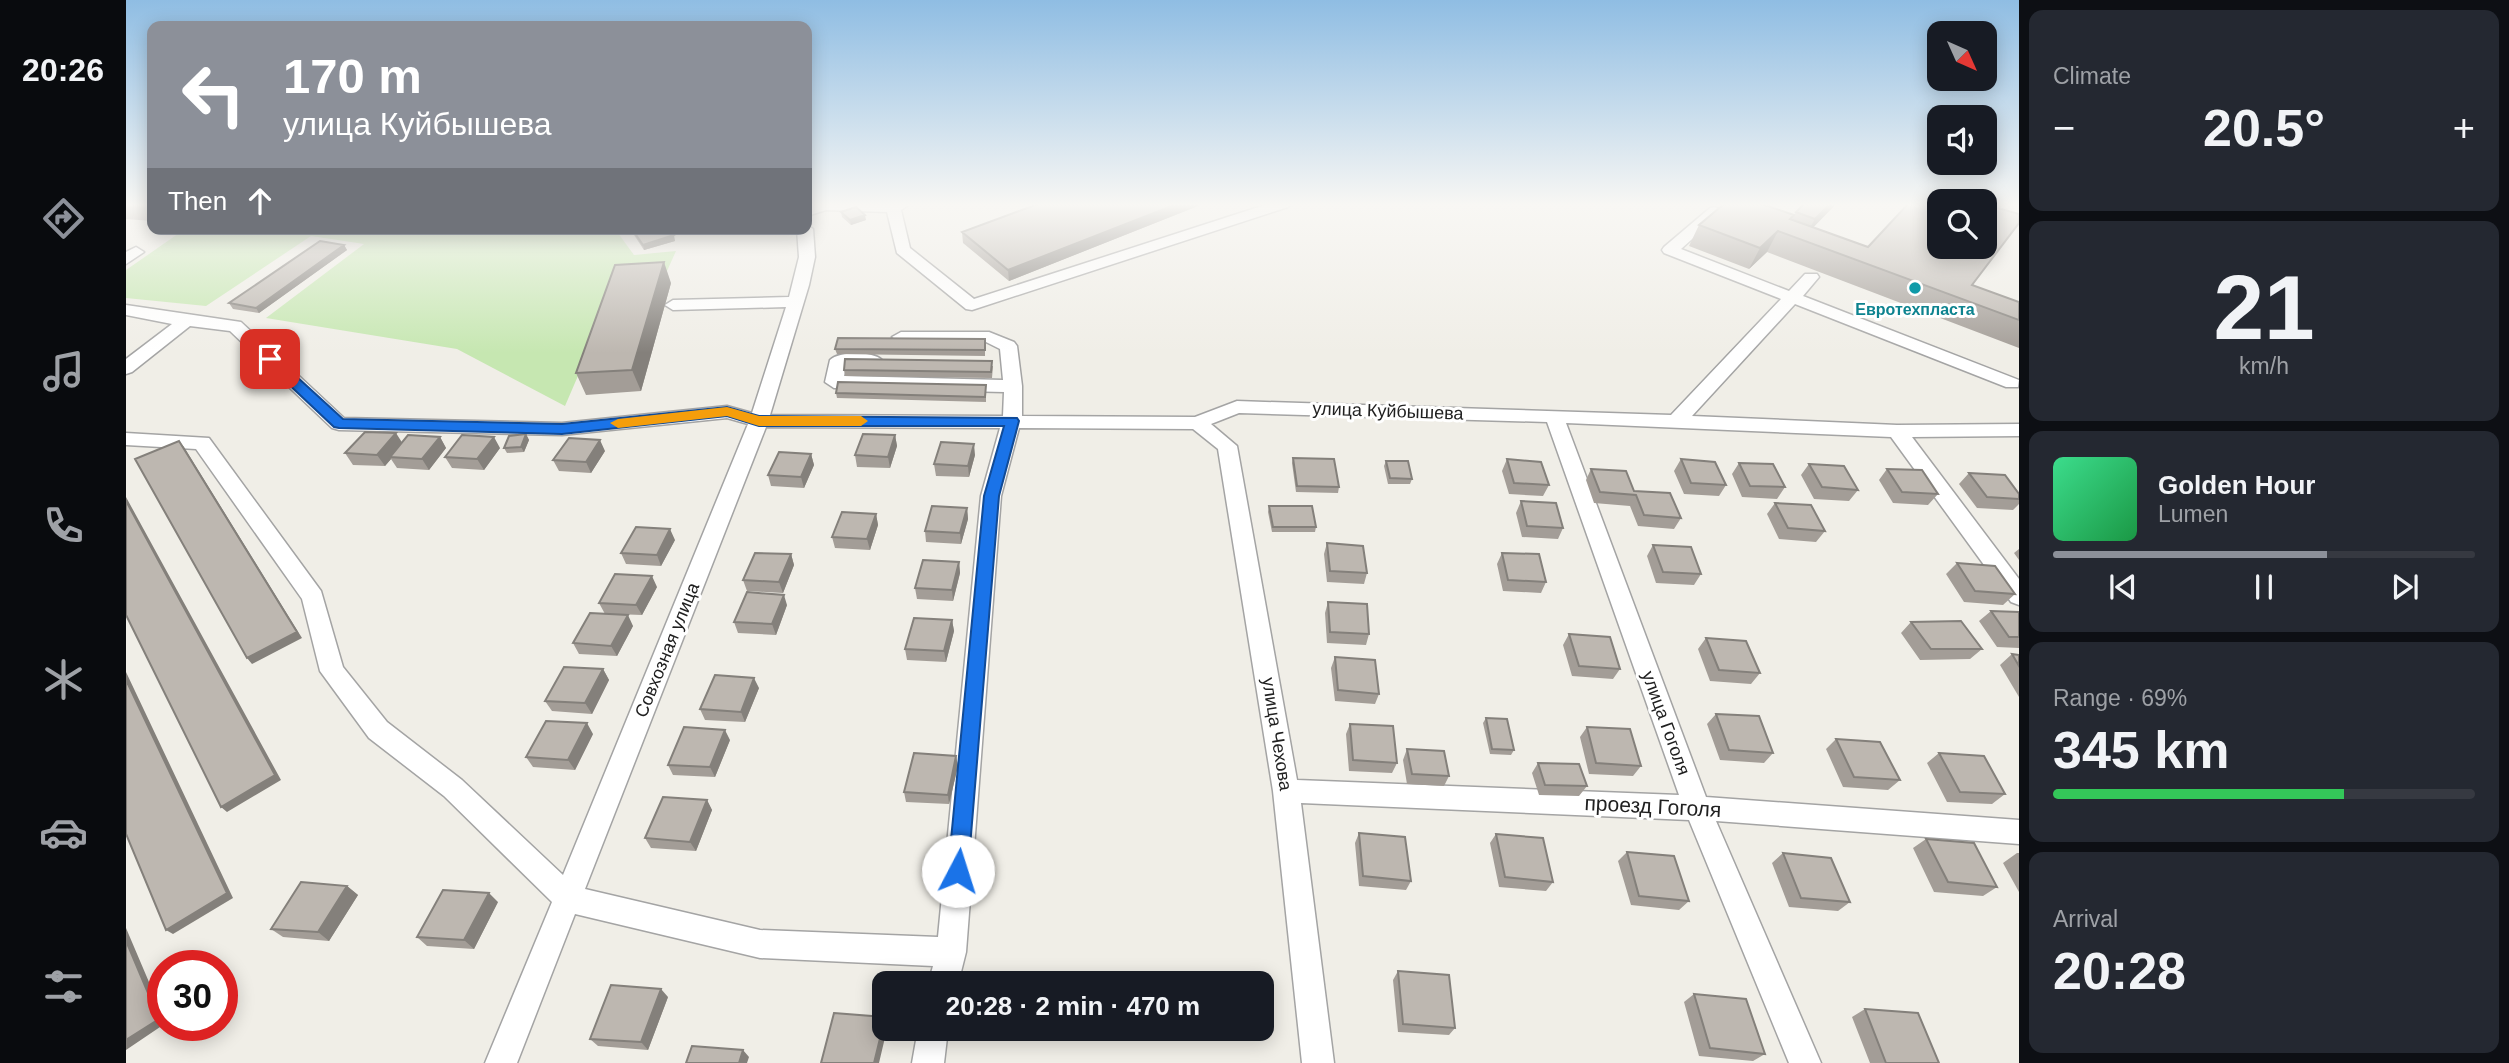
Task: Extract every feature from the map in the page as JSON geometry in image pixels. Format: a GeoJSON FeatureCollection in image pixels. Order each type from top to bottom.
{"type":"FeatureCollection","features":[{"type":"Feature","properties":{"kind":"street","name":"Совхозная улица"},"geometry":{"type":"LineString","coordinates":[[501,1063],[759,421],[796,302],[807,254]]}},
{"type":"Feature","properties":{"kind":"street"},"geometry":{"type":"LineString","coordinates":[[908,254],[972,305],[1130,254]]}},
{"type":"Feature","properties":{"kind":"street"},"geometry":{"type":"LineString","coordinates":[[1679,254],[2012,383]]}},
{"type":"Feature","properties":{"kind":"street"},"geometry":{"type":"LineString","coordinates":[[1675,422],[1811,277]]}},
{"type":"Feature","properties":{"kind":"street"},"geometry":{"type":"LineString","coordinates":[[674,304],[796,302]]}},
{"type":"Feature","properties":{"kind":"street","name":"улица Куйбышева"},"geometry":{"type":"LineString","coordinates":[[126,310],[186,321],[235,326],[339,424],[562,429],[727,412],[759,421],[1197,423],[1237,407],[1554,416],[1897,431],[2016,432]]}},
{"type":"Feature","properties":{"kind":"street"},"geometry":{"type":"LineString","coordinates":[[126,368],[186,321]]}},
{"type":"Feature","properties":{"kind":"street"},"geometry":{"type":"LineString","coordinates":[[901,337],[989,337],[1008,346],[1003,361],[1013,386],[1012,421],[991,496],[951,952],[946,971]]}},
{"type":"Feature","properties":{"kind":"street"},"geometry":{"type":"LineString","coordinates":[[891,360],[839,360],[834,382],[1013,386]]}},
{"type":"Feature","properties":{"kind":"street","name":"улица Гоголя"},"geometry":{"type":"LineString","coordinates":[[1554,416],[1697,807],[1805,1063]]}},
{"type":"Feature","properties":{"kind":"street","name":"улица Чехова"},"geometry":{"type":"LineString","coordinates":[[1197,423],[1227,446],[1286,791],[1318,1063]]}},
{"type":"Feature","properties":{"kind":"street"},"geometry":{"type":"LineString","coordinates":[[1897,431],[2019,596]]}},
{"type":"Feature","properties":{"kind":"street"},"geometry":{"type":"LineString","coordinates":[[126,439],[202,443],[257,523],[313,597],[332,671],[378,730],[453,788],[567,898],[760,944],[951,952]]}},
{"type":"Feature","properties":{"kind":"street","name":"проезд Гоголя"},"geometry":{"type":"LineString","coordinates":[[1286,791],[1697,807],[2019,832]]}},
{"type":"Feature","properties":{"kind":"street"},"geometry":{"type":"LineString","coordinates":[[928,1063],[931,1041]]}},
{"type":"Feature","properties":{"kind":"green space"},"geometry":{"type":"Polygon","coordinates":[[[150,254],[285,254],[206,306],[126,298],[126,270],[150,254]]]}},
{"type":"Feature","properties":{"kind":"green space"},"geometry":{"type":"Polygon","coordinates":[[[351,254],[675,254],[667,271],[621,276],[565,406],[457,349],[266,318],[351,254]]]}},
{"type":"Feature","properties":{"kind":"building"},"geometry":{"type":"Polygon","coordinates":[[[301,254],[332,254],[256,308],[229,303],[301,254]]]}},
{"type":"Feature","properties":{"kind":"building"},"geometry":{"type":"Polygon","coordinates":[[[988,254],[1050,254],[1008,270],[988,254]]]}},
{"type":"Feature","properties":{"kind":"building"},"geometry":{"type":"Polygon","coordinates":[[[1839,254],[1927,254],[1927,259],[1992,259],[1972,285],[2019,302],[2019,320],[1839,254]]]}},
{"type":"Feature","properties":{"kind":"building"},"geometry":{"type":"Polygon","coordinates":[[[664,262],[632,370],[576,373],[615,265],[664,262]]]}},
{"type":"Feature","properties":{"kind":"building"},"geometry":{"type":"Polygon","coordinates":[[[838,338],[985,339],[985,350],[835,349],[838,338]]]}},
{"type":"Feature","properties":{"kind":"building"},"geometry":{"type":"Polygon","coordinates":[[[845,359],[992,361],[991,372],[844,370],[845,359]]]}},
{"type":"Feature","properties":{"kind":"building"},"geometry":{"type":"Polygon","coordinates":[[[838,382],[986,385],[985,397],[836,393],[838,382]]]}},
{"type":"Feature","properties":{"kind":"building"},"geometry":{"type":"Polygon","coordinates":[[[365,432],[396,433],[377,455],[345,453],[365,432]]]}},
{"type":"Feature","properties":{"kind":"building"},"geometry":{"type":"Polygon","coordinates":[[[526,434],[521,447],[504,448],[509,436],[526,434]]]}},
{"type":"Feature","properties":{"kind":"building"},"geometry":{"type":"Polygon","coordinates":[[[863,434],[895,435],[888,457],[855,455],[863,434]]]}},
{"type":"Feature","properties":{"kind":"building"},"geometry":{"type":"Polygon","coordinates":[[[408,435],[440,437],[422,459],[390,457],[408,435]]]}},
{"type":"Feature","properties":{"kind":"building"},"geometry":{"type":"Polygon","coordinates":[[[462,435],[494,437],[477,459],[445,457],[462,435]]]}},
{"type":"Feature","properties":{"kind":"building"},"geometry":{"type":"Polygon","coordinates":[[[569,438],[600,440],[586,462],[553,460],[569,438]]]}},
{"type":"Feature","properties":{"kind":"building"},"geometry":{"type":"Polygon","coordinates":[[[179,441],[297,632],[247,658],[135,459],[179,441]]]}},
{"type":"Feature","properties":{"kind":"building"},"geometry":{"type":"Polygon","coordinates":[[[941,442],[974,444],[968,466],[934,464],[941,442]]]}},
{"type":"Feature","properties":{"kind":"building"},"geometry":{"type":"Polygon","coordinates":[[[779,452],[811,454],[801,477],[768,475],[779,452]]]}},
{"type":"Feature","properties":{"kind":"building"},"geometry":{"type":"Polygon","coordinates":[[[1293,458],[1334,459],[1339,487],[1297,486],[1293,458]]]}},
{"type":"Feature","properties":{"kind":"building"},"geometry":{"type":"Polygon","coordinates":[[[1507,459],[1541,462],[1549,485],[1514,483],[1507,459]]]}},
{"type":"Feature","properties":{"kind":"building"},"geometry":{"type":"Polygon","coordinates":[[[1681,459],[1715,462],[1726,485],[1691,483],[1681,459]]]}},
{"type":"Feature","properties":{"kind":"building"},"geometry":{"type":"Polygon","coordinates":[[[1386,461],[1408,461],[1412,479],[1390,478],[1386,461]]]}},
{"type":"Feature","properties":{"kind":"building"},"geometry":{"type":"Polygon","coordinates":[[[1739,463],[1773,464],[1785,487],[1750,486],[1739,463]]]}},
{"type":"Feature","properties":{"kind":"building"},"geometry":{"type":"Polygon","coordinates":[[[1809,464],[1844,466],[1858,490],[1822,487],[1809,464]]]}},
{"type":"Feature","properties":{"kind":"building"},"geometry":{"type":"Polygon","coordinates":[[[1591,469],[1626,471],[1634,491],[1670,493],[1681,518],[1644,515],[1636,495],[1600,492],[1591,469]]]}},
{"type":"Feature","properties":{"kind":"building"},"geometry":{"type":"Polygon","coordinates":[[[1887,469],[1922,470],[1938,494],[1902,492],[1887,469]]]}},
{"type":"Feature","properties":{"kind":"building"},"geometry":{"type":"Polygon","coordinates":[[[1969,473],[2005,475],[2019,494],[2019,499],[1987,497],[1969,473]]]}},
{"type":"Feature","properties":{"kind":"building"},"geometry":{"type":"Polygon","coordinates":[[[126,501],[275,775],[221,807],[126,615],[126,501]]]}},
{"type":"Feature","properties":{"kind":"building"},"geometry":{"type":"Polygon","coordinates":[[[1521,501],[1556,503],[1563,528],[1527,526],[1521,501]]]}},
{"type":"Feature","properties":{"kind":"building"},"geometry":{"type":"Polygon","coordinates":[[[1775,503],[1811,505],[1825,531],[1788,528],[1775,503]]]}},
{"type":"Feature","properties":{"kind":"building"},"geometry":{"type":"Polygon","coordinates":[[[932,506],[967,508],[960,533],[925,531],[932,506]]]}},
{"type":"Feature","properties":{"kind":"building"},"geometry":{"type":"Polygon","coordinates":[[[1269,506],[1312,506],[1316,527],[1273,527],[1269,506]]]}},
{"type":"Feature","properties":{"kind":"building"},"geometry":{"type":"Polygon","coordinates":[[[842,512],[876,514],[867,539],[832,537],[842,512]]]}},
{"type":"Feature","properties":{"kind":"building"},"geometry":{"type":"Polygon","coordinates":[[[636,527],[670,529],[657,555],[621,553],[636,527]]]}},
{"type":"Feature","properties":{"kind":"building"},"geometry":{"type":"Polygon","coordinates":[[[1327,543],[1363,546],[1367,573],[1330,571],[1327,543]]]}},
{"type":"Feature","properties":{"kind":"building"},"geometry":{"type":"Polygon","coordinates":[[[1653,545],[1691,547],[1701,574],[1663,572],[1653,545]]]}},
{"type":"Feature","properties":{"kind":"building"},"geometry":{"type":"Polygon","coordinates":[[[755,553],[791,554],[779,582],[743,580],[755,553]]]}},
{"type":"Feature","properties":{"kind":"building"},"geometry":{"type":"Polygon","coordinates":[[[1502,553],[1539,554],[1546,582],[1508,580],[1502,553]]]}},
{"type":"Feature","properties":{"kind":"building"},"geometry":{"type":"Polygon","coordinates":[[[923,560],[959,562],[952,590],[915,588],[923,560]]]}},
{"type":"Feature","properties":{"kind":"building"},"geometry":{"type":"Polygon","coordinates":[[[1957,563],[1995,566],[2015,594],[1975,591],[1957,563]]]}},
{"type":"Feature","properties":{"kind":"building"},"geometry":{"type":"Polygon","coordinates":[[[615,574],[652,576],[636,605],[599,603],[615,574]]]}},
{"type":"Feature","properties":{"kind":"building"},"geometry":{"type":"Polygon","coordinates":[[[747,592],[784,595],[772,624],[734,622],[747,592]]]}},
{"type":"Feature","properties":{"kind":"building"},"geometry":{"type":"Polygon","coordinates":[[[1328,602],[1367,604],[1369,634],[1330,632],[1328,602]]]}},
{"type":"Feature","properties":{"kind":"building"},"geometry":{"type":"Polygon","coordinates":[[[1991,611],[2019,612],[2019,637],[2009,637],[1991,611]]]}},
{"type":"Feature","properties":{"kind":"building"},"geometry":{"type":"Polygon","coordinates":[[[590,613],[628,615],[611,646],[573,643],[590,613]]]}},
{"type":"Feature","properties":{"kind":"building"},"geometry":{"type":"Polygon","coordinates":[[[914,618],[952,620],[944,651],[905,649],[914,618]]]}},
{"type":"Feature","properties":{"kind":"building"},"geometry":{"type":"Polygon","coordinates":[[[1961,621],[1982,649],[1931,649],[1911,622],[1961,621]]]}},
{"type":"Feature","properties":{"kind":"building"},"geometry":{"type":"Polygon","coordinates":[[[1569,634],[1610,637],[1620,669],[1579,666],[1569,634]]]}},
{"type":"Feature","properties":{"kind":"building"},"geometry":{"type":"Polygon","coordinates":[[[1706,638],[1746,641],[1760,673],[1719,670],[1706,638]]]}},
{"type":"Feature","properties":{"kind":"building"},"geometry":{"type":"Polygon","coordinates":[[[2012,654],[2019,655],[2019,666],[2012,654]]]}},
{"type":"Feature","properties":{"kind":"building"},"geometry":{"type":"Polygon","coordinates":[[[1335,657],[1375,660],[1379,694],[1338,690],[1335,657]]]}},
{"type":"Feature","properties":{"kind":"building"},"geometry":{"type":"Polygon","coordinates":[[[564,667],[603,669],[585,703],[545,701],[564,667]]]}},
{"type":"Feature","properties":{"kind":"building"},"geometry":{"type":"Polygon","coordinates":[[[715,675],[754,678],[741,712],[700,709],[715,675]]]}},
{"type":"Feature","properties":{"kind":"building"},"geometry":{"type":"Polygon","coordinates":[[[126,680],[227,893],[166,930],[126,834],[126,680]]]}},
{"type":"Feature","properties":{"kind":"building"},"geometry":{"type":"Polygon","coordinates":[[[1716,714],[1759,716],[1773,753],[1729,750],[1716,714]]]}},
{"type":"Feature","properties":{"kind":"building"},"geometry":{"type":"Polygon","coordinates":[[[1486,718],[1507,719],[1514,750],[1492,749],[1486,718]]]}},
{"type":"Feature","properties":{"kind":"building"},"geometry":{"type":"Polygon","coordinates":[[[546,721],[587,723],[568,760],[526,757],[546,721]]]}},
{"type":"Feature","properties":{"kind":"building"},"geometry":{"type":"Polygon","coordinates":[[[1350,724],[1393,726],[1397,763],[1353,760],[1350,724]]]}},
{"type":"Feature","properties":{"kind":"building"},"geometry":{"type":"Polygon","coordinates":[[[684,727],[725,730],[710,767],[668,765],[684,727]]]}},
{"type":"Feature","properties":{"kind":"building"},"geometry":{"type":"Polygon","coordinates":[[[1587,727],[1630,729],[1641,766],[1596,763],[1587,727]]]}},
{"type":"Feature","properties":{"kind":"building"},"geometry":{"type":"Polygon","coordinates":[[[1836,739],[1880,742],[1900,780],[1854,777],[1836,739]]]}},
{"type":"Feature","properties":{"kind":"building"},"geometry":{"type":"Polygon","coordinates":[[[1407,749],[1444,751],[1449,776],[1412,774],[1407,749]]]}},
{"type":"Feature","properties":{"kind":"building"},"geometry":{"type":"Polygon","coordinates":[[[914,753],[956,756],[948,795],[904,792],[914,753]]]}},
{"type":"Feature","properties":{"kind":"building"},"geometry":{"type":"Polygon","coordinates":[[[1939,753],[1984,756],[2005,794],[1960,792],[1939,753]]]}},
{"type":"Feature","properties":{"kind":"building"},"geometry":{"type":"Polygon","coordinates":[[[1538,763],[1579,764],[1587,786],[1545,785],[1538,763]]]}},
{"type":"Feature","properties":{"kind":"building"},"geometry":{"type":"Polygon","coordinates":[[[663,797],[707,800],[690,842],[645,838],[663,797]]]}},
{"type":"Feature","properties":{"kind":"building"},"geometry":{"type":"Polygon","coordinates":[[[1359,833],[1405,837],[1411,881],[1363,876],[1359,833]]]}},
{"type":"Feature","properties":{"kind":"building"},"geometry":{"type":"Polygon","coordinates":[[[1496,834],[1543,838],[1553,882],[1505,877],[1496,834]]]}},
{"type":"Feature","properties":{"kind":"building"},"geometry":{"type":"Polygon","coordinates":[[[1926,839],[1974,843],[1997,887],[1948,882],[1926,839]]]}},
{"type":"Feature","properties":{"kind":"building"},"geometry":{"type":"Polygon","coordinates":[[[1627,852],[1674,856],[1689,901],[1639,896],[1627,852]]]}},
{"type":"Feature","properties":{"kind":"building"},"geometry":{"type":"Polygon","coordinates":[[[1783,853],[1831,858],[1850,902],[1801,898],[1783,853]]]}},
{"type":"Feature","properties":{"kind":"building"},"geometry":{"type":"Polygon","coordinates":[[[301,882],[347,886],[318,932],[271,929],[301,882]]]}},
{"type":"Feature","properties":{"kind":"building"},"geometry":{"type":"Polygon","coordinates":[[[443,890],[489,893],[464,940],[417,937],[443,890]]]}},
{"type":"Feature","properties":{"kind":"building"},"geometry":{"type":"Polygon","coordinates":[[[126,941],[147,991],[147,1027],[126,1040],[126,941]]]}},
{"type":"Feature","properties":{"kind":"building"},"geometry":{"type":"Polygon","coordinates":[[[1398,971],[1449,975],[1455,1028],[1403,1024],[1398,971]]]}},
{"type":"Feature","properties":{"kind":"building"},"geometry":{"type":"Polygon","coordinates":[[[611,985],[661,989],[641,1042],[590,1039],[611,985]]]}},
{"type":"Feature","properties":{"kind":"building"},"geometry":{"type":"Polygon","coordinates":[[[1694,994],[1746,999],[1765,1054],[1710,1048],[1694,994]]]}},
{"type":"Feature","properties":{"kind":"building"},"geometry":{"type":"Polygon","coordinates":[[[1865,1009],[1918,1013],[1939,1063],[1886,1063],[1865,1009]]]}},
{"type":"Feature","properties":{"kind":"building"},"geometry":{"type":"Polygon","coordinates":[[[834,1013],[872,1016],[872,1041],[879,1041],[874,1063],[821,1063],[834,1013]]]}},
{"type":"Feature","properties":{"kind":"building"},"geometry":{"type":"Polygon","coordinates":[[[692,1046],[743,1050],[739,1063],[686,1063],[692,1046]]]}},
{"type":"Feature","properties":{"kind":"slow traffic"},"geometry":{"type":"LineString","coordinates":[[618,423],[727,412],[759,421],[861,421]]}},
{"type":"Feature","properties":{"kind":"place","name":"Евротехпласта"},"geometry":{"type":"Point","coordinates":[1915,288]}},
{"type":"Feature","properties":{"kind":"route"},"geometry":{"type":"LineString","coordinates":[[270,359],[339,424],[562,429],[727,412],[759,421],[1012,421],[991,496],[958,871]]}}]}
